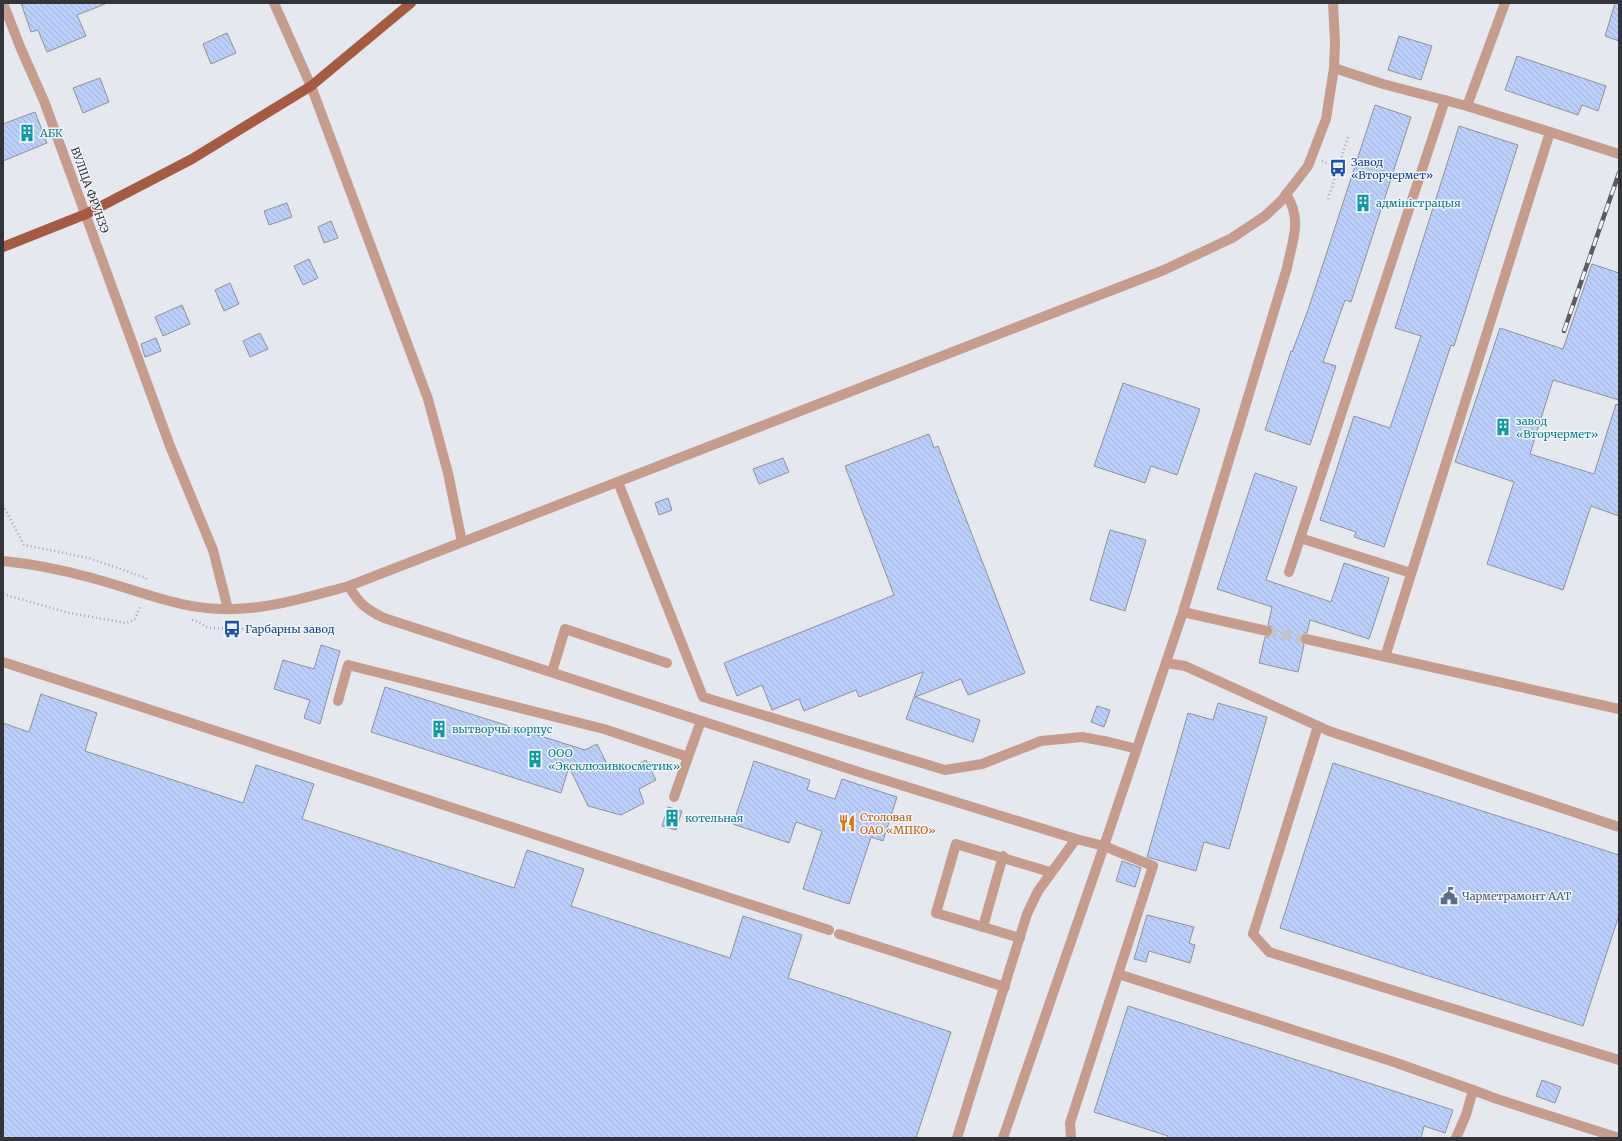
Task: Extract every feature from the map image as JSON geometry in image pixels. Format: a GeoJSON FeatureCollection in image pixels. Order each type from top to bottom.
{"type":"FeatureCollection","features":[{"type":"Feature","properties":{"kind":"main road"},"geometry":{"type":"LineString","coordinates":[[3,247],[86,214],[192,159],[311,86],[411,3]]}},
{"type":"Feature","properties":{"kind":"street","name":"ВУЛІЦА ФРУНЗЭ"},"geometry":{"type":"LineString","coordinates":[[3,3],[44,100],[170,446],[213,550],[228,609]]}},
{"type":"Feature","properties":{"kind":"street"},"geometry":{"type":"LineString","coordinates":[[274,3],[311,86],[428,399],[448,473],[462,542]]}},
{"type":"Feature","properties":{"kind":"street"},"geometry":{"type":"LineString","coordinates":[[3,561],[35,564],[92,578],[174,603],[228,609],[256,608],[284,604],[349,586],[1164,270],[1244,231],[1265,216],[1286,194],[1308,166],[1326,119],[1334,68],[1335,42],[1333,3]]}},
{"type":"Feature","properties":{"kind":"street"},"geometry":{"type":"LineString","coordinates":[[1467,106],[1505,3]]}},
{"type":"Feature","properties":{"kind":"street"},"geometry":{"type":"LineString","coordinates":[[1334,68],[1383,84],[1467,106],[1619,154]]}},
{"type":"Feature","properties":{"kind":"street"},"geometry":{"type":"LineString","coordinates":[[1289,572],[1445,100]]}},
{"type":"Feature","properties":{"kind":"street"},"geometry":{"type":"LineString","coordinates":[[1385,657],[1550,132]]}},
{"type":"Feature","properties":{"kind":"street"},"geometry":{"type":"LineString","coordinates":[[1003,1138],[1184,612],[1287,268],[1296,221],[1291,202],[1286,194]]}},
{"type":"Feature","properties":{"kind":"street"},"geometry":{"type":"LineString","coordinates":[[618,482],[703,697],[945,770],[982,764],[1041,741],[1082,737],[1137,749]]}},
{"type":"Feature","properties":{"kind":"street"},"geometry":{"type":"LineString","coordinates":[[1300,538],[1411,573]]}},
{"type":"Feature","properties":{"kind":"street"},"geometry":{"type":"LineString","coordinates":[[349,586],[356,598],[366,608],[384,618],[701,721],[1076,839],[1104,846],[1153,866],[1070,1123],[1072,1138]]}},
{"type":"Feature","properties":{"kind":"street"},"geometry":{"type":"LineString","coordinates":[[1184,612],[1267,631]]}},
{"type":"Feature","properties":{"kind":"street"},"geometry":{"type":"LineString","coordinates":[[552,672],[565,629],[667,663]]}},
{"type":"Feature","properties":{"kind":"street"},"geometry":{"type":"LineString","coordinates":[[1306,639],[1619,709]]}},
{"type":"Feature","properties":{"kind":"street"},"geometry":{"type":"LineString","coordinates":[[3,662],[1004,987]]}},
{"type":"Feature","properties":{"kind":"street"},"geometry":{"type":"LineString","coordinates":[[1166,663],[1185,666],[1329,731],[1619,827]]}},
{"type":"Feature","properties":{"kind":"street"},"geometry":{"type":"LineString","coordinates":[[338,701],[348,665],[604,729],[688,757]]}},
{"type":"Feature","properties":{"kind":"street"},"geometry":{"type":"LineString","coordinates":[[674,797],[701,721]]}},
{"type":"Feature","properties":{"kind":"street"},"geometry":{"type":"LineString","coordinates":[[1318,726],[1253,934],[1268,952],[1619,1060]]}},
{"type":"Feature","properties":{"kind":"street"},"geometry":{"type":"LineString","coordinates":[[957,1138],[1027,914],[1038,891],[1050,872],[1076,839]]}},
{"type":"Feature","properties":{"kind":"street"},"geometry":{"type":"LineString","coordinates":[[1020,938],[936,914],[956,844],[1002,856],[1050,872]]}},
{"type":"Feature","properties":{"kind":"street"},"geometry":{"type":"LineString","coordinates":[[983,927],[1002,856]]}},
{"type":"Feature","properties":{"kind":"street"},"geometry":{"type":"LineString","coordinates":[[1118,974],[1391,1061],[1497,1100],[1619,1138]]}},
{"type":"Feature","properties":{"kind":"street"},"geometry":{"type":"LineString","coordinates":[[1456,1138],[1466,1115],[1473,1090]]}},
{"type":"Feature","properties":{"kind":"path"},"geometry":{"type":"LineString","coordinates":[[1328,199],[1348,137]]}},
{"type":"Feature","properties":{"kind":"path"},"geometry":{"type":"LineString","coordinates":[[3,505],[24,545],[89,558]]}},
{"type":"Feature","properties":{"kind":"path"},"geometry":{"type":"LineString","coordinates":[[3,594],[69,613],[126,623],[136,619],[140,607]]}},
{"type":"Feature","properties":{"kind":"path"},"geometry":{"type":"LineString","coordinates":[[208,628],[252,629]]}},
{"type":"Feature","properties":{"kind":"building"},"geometry":{"type":"Polygon","coordinates":[[[21,3],[105,4],[77,15],[86,36],[47,52],[38,30],[31,32],[21,3]]]}},
{"type":"Feature","properties":{"kind":"building"},"geometry":{"type":"Polygon","coordinates":[[[1615,3],[1619,3],[1619,41],[1605,36],[1615,3]]]}},
{"type":"Feature","properties":{"kind":"building"},"geometry":{"type":"Polygon","coordinates":[[[227,33],[236,53],[211,64],[203,44],[227,33]]]}},
{"type":"Feature","properties":{"kind":"building"},"geometry":{"type":"Polygon","coordinates":[[[1399,36],[1432,46],[1421,80],[1388,70],[1399,36]]]}},
{"type":"Feature","properties":{"kind":"building"},"geometry":{"type":"Polygon","coordinates":[[[1517,56],[1606,86],[1598,111],[1582,105],[1578,115],[1505,90],[1517,56]]]}},
{"type":"Feature","properties":{"kind":"building"},"geometry":{"type":"Polygon","coordinates":[[[100,78],[109,102],[83,113],[73,88],[100,78]]]}},
{"type":"Feature","properties":{"kind":"building"},"geometry":{"type":"Polygon","coordinates":[[[1375,105],[1411,117],[1351,302],[1345,300],[1323,362],[1336,366],[1310,445],[1265,430],[1291,351],[1292,352],[1308,310],[1375,105]]]}},
{"type":"Feature","properties":{"kind":"building","name":"АБК"},"geometry":{"type":"Polygon","coordinates":[[[35,112],[47,143],[3,161],[3,124],[35,112]]]}},
{"type":"Feature","properties":{"kind":"building"},"geometry":{"type":"Polygon","coordinates":[[[1459,126],[1518,145],[1454,346],[1451,345],[1384,547],[1354,537],[1356,532],[1320,520],[1354,416],[1390,428],[1421,336],[1395,328],[1459,126]]]}},
{"type":"Feature","properties":{"kind":"building"},"geometry":{"type":"Polygon","coordinates":[[[287,203],[292,217],[269,225],[264,211],[287,203]]]}},
{"type":"Feature","properties":{"kind":"building"},"geometry":{"type":"Polygon","coordinates":[[[331,221],[338,238],[324,243],[318,227],[331,221]]]}},
{"type":"Feature","properties":{"kind":"building"},"geometry":{"type":"Polygon","coordinates":[[[309,259],[318,278],[303,285],[294,266],[309,259]]]}},
{"type":"Feature","properties":{"kind":"building","name":"завод «Вторчермет»"},"geometry":{"type":"Polygon","coordinates":[[[1592,264],[1619,273],[1619,400],[1553,380],[1530,454],[1594,474],[1616,404],[1619,405],[1619,516],[1591,506],[1563,590],[1487,564],[1514,482],[1455,462],[1500,328],[1563,349],[1592,264]]]}},
{"type":"Feature","properties":{"kind":"building"},"geometry":{"type":"Polygon","coordinates":[[[230,283],[239,304],[224,311],[215,290],[230,283]]]}},
{"type":"Feature","properties":{"kind":"building"},"geometry":{"type":"Polygon","coordinates":[[[182,305],[190,324],[163,336],[155,317],[182,305]]]}},
{"type":"Feature","properties":{"kind":"building"},"geometry":{"type":"Polygon","coordinates":[[[260,333],[268,349],[250,357],[243,341],[260,333]]]}},
{"type":"Feature","properties":{"kind":"building"},"geometry":{"type":"Polygon","coordinates":[[[156,338],[161,351],[145,357],[141,344],[156,338]]]}},
{"type":"Feature","properties":{"kind":"building"},"geometry":{"type":"Polygon","coordinates":[[[1123,383],[1200,409],[1177,475],[1151,466],[1145,483],[1094,466],[1123,383]]]}},
{"type":"Feature","properties":{"kind":"building"},"geometry":{"type":"Polygon","coordinates":[[[929,434],[934,448],[938,446],[1025,673],[968,695],[961,679],[915,697],[980,720],[973,742],[906,719],[923,672],[859,697],[856,690],[804,711],[799,699],[772,710],[762,685],[737,696],[724,663],[894,595],[845,466],[929,434]]]}},
{"type":"Feature","properties":{"kind":"building"},"geometry":{"type":"Polygon","coordinates":[[[783,458],[789,472],[759,484],[753,469],[783,458]]]}},
{"type":"Feature","properties":{"kind":"building"},"geometry":{"type":"Polygon","coordinates":[[[1255,473],[1297,487],[1266,580],[1331,602],[1344,563],[1389,578],[1369,639],[1310,620],[1307,633],[1304,633],[1300,637],[1300,641],[1304,645],[1298,672],[1259,663],[1265,637],[1269,637],[1273,632],[1272,627],[1268,625],[1272,607],[1217,589],[1255,473]]]}},
{"type":"Feature","properties":{"kind":"building"},"geometry":{"type":"Polygon","coordinates":[[[668,498],[672,510],[659,515],[655,503],[668,498]]]}},
{"type":"Feature","properties":{"kind":"building"},"geometry":{"type":"Polygon","coordinates":[[[1110,530],[1146,540],[1125,611],[1090,600],[1110,530]]]}},
{"type":"Feature","properties":{"kind":"building"},"geometry":{"type":"Polygon","coordinates":[[[321,645],[340,651],[320,724],[304,718],[310,700],[274,689],[283,660],[314,669],[321,645]]]}},
{"type":"Feature","properties":{"kind":"building"},"geometry":{"type":"Polygon","coordinates":[[[385,687],[585,750],[597,744],[610,770],[617,767],[627,770],[646,760],[656,780],[639,789],[644,803],[621,815],[588,806],[569,767],[561,793],[371,732],[385,687]]]}},
{"type":"Feature","properties":{"kind":"building"},"geometry":{"type":"Polygon","coordinates":[[[41,694],[97,713],[85,751],[243,803],[256,765],[314,784],[302,819],[514,888],[527,850],[584,869],[571,906],[730,958],[743,916],[802,935],[788,978],[951,1032],[916,1138],[3,1138],[3,723],[29,732],[41,694]]]}},
{"type":"Feature","properties":{"kind":"building"},"geometry":{"type":"Polygon","coordinates":[[[1218,703],[1267,717],[1229,849],[1204,842],[1196,871],[1147,857],[1188,713],[1213,720],[1218,703]]]}},
{"type":"Feature","properties":{"kind":"building"},"geometry":{"type":"Polygon","coordinates":[[[1097,706],[1110,710],[1104,727],[1091,722],[1097,706]]]}},
{"type":"Feature","properties":{"kind":"building"},"geometry":{"type":"Polygon","coordinates":[[[754,761],[810,780],[807,790],[835,799],[842,779],[897,797],[883,841],[871,837],[849,904],[803,889],[822,831],[796,822],[789,843],[733,824],[754,761]]]}},
{"type":"Feature","properties":{"kind":"building"},"geometry":{"type":"Polygon","coordinates":[[[1333,763],[1619,855],[1619,915],[1583,1026],[1280,928],[1333,763]]]}},
{"type":"Feature","properties":{"kind":"building","name":"котельная"},"geometry":{"type":"Polygon","coordinates":[[[668,807],[682,811],[676,830],[662,826],[668,807]]]}},
{"type":"Feature","properties":{"kind":"building"},"geometry":{"type":"Polygon","coordinates":[[[1122,861],[1141,868],[1135,887],[1116,881],[1122,861]]]}},
{"type":"Feature","properties":{"kind":"building"},"geometry":{"type":"Polygon","coordinates":[[[1147,915],[1194,927],[1189,943],[1195,945],[1190,963],[1149,951],[1146,962],[1134,959],[1147,915]]]}},
{"type":"Feature","properties":{"kind":"building"},"geometry":{"type":"Polygon","coordinates":[[[1128,1006],[1453,1110],[1445,1133],[1424,1126],[1421,1138],[1167,1138],[1168,1136],[1094,1112],[1128,1006]]]}},
{"type":"Feature","properties":{"kind":"building"},"geometry":{"type":"Polygon","coordinates":[[[1542,1080],[1561,1087],[1555,1103],[1536,1096],[1542,1080]]]}},
{"type":"Feature","properties":{"kind":"tunnel"},"geometry":{"type":"LineString","coordinates":[[1267,631],[1306,639]]}},
{"type":"Feature","properties":{"kind":"railway"},"geometry":{"type":"LineString","coordinates":[[1564,331],[1619,173]]}},
{"type":"Feature","properties":{"kind":"place","name":"АБК"},"geometry":{"type":"Point","coordinates":[27,133]}},
{"type":"Feature","properties":{"kind":"place","name":"Завод «Вторчермет»"},"geometry":{"type":"Point","coordinates":[1338,168]}},
{"type":"Feature","properties":{"kind":"place","name":"адміністрацыя"},"geometry":{"type":"Point","coordinates":[1363,203]}},
{"type":"Feature","properties":{"kind":"place","name":"завод «Вторчермет»"},"geometry":{"type":"Point","coordinates":[1503,427]}},
{"type":"Feature","properties":{"kind":"place","name":"Гарбарны завод"},"geometry":{"type":"Point","coordinates":[232,629]}},
{"type":"Feature","properties":{"kind":"place","name":"вытворчы корпус"},"geometry":{"type":"Point","coordinates":[439,729]}},
{"type":"Feature","properties":{"kind":"place","name":"ООО «Эксклюзивкосметик»"},"geometry":{"type":"Point","coordinates":[535,759]}},
{"type":"Feature","properties":{"kind":"place","name":"котельная"},"geometry":{"type":"Point","coordinates":[672,818]}},
{"type":"Feature","properties":{"kind":"place","name":"Столовая ОАО «МПКО»"},"geometry":{"type":"Point","coordinates":[847,823]}},
{"type":"Feature","properties":{"kind":"place","name":"Чарметрамонт ААТ"},"geometry":{"type":"Point","coordinates":[1449,896]}}]}
